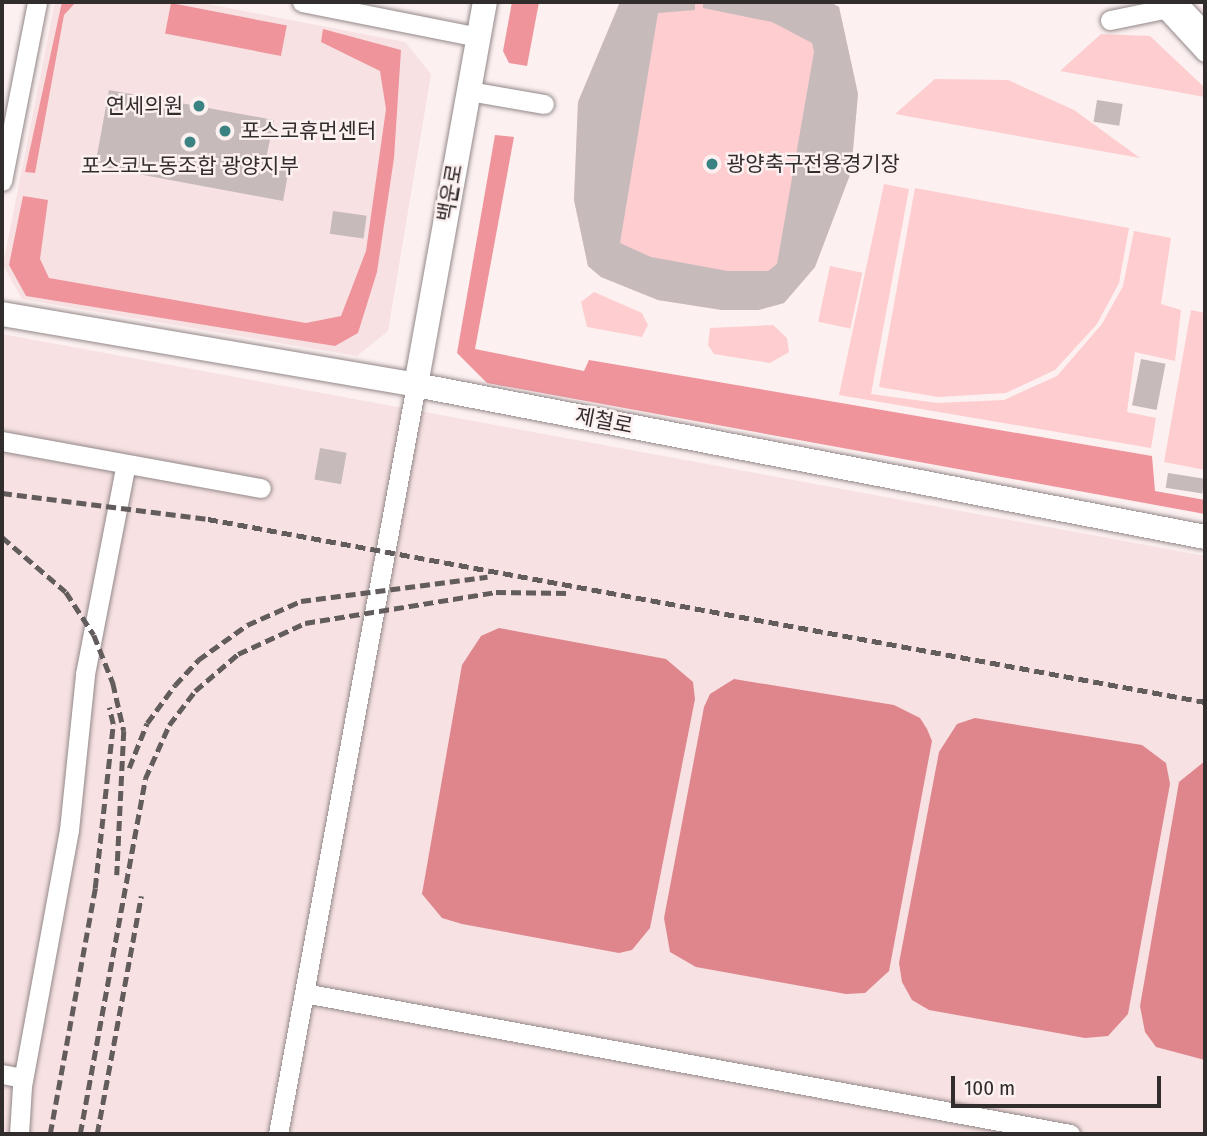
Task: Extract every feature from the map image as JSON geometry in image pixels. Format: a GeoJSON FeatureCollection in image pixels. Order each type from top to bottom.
{"type":"FeatureCollection","features":[{"type":"Feature","properties":{"kind":"main road","name":"백운로"},"geometry":{"type":"LineString","coordinates":[[415,385],[485,2]]}},
{"type":"Feature","properties":{"kind":"main road","name":"제철로"},"geometry":{"type":"LineString","coordinates":[[2,314],[415,385],[1205,537]]}},
{"type":"Feature","properties":{"kind":"street"},"geometry":{"type":"LineString","coordinates":[[2,181],[37,2]]}},
{"type":"Feature","properties":{"kind":"street"},"geometry":{"type":"LineString","coordinates":[[302,2],[479,37]]}},
{"type":"Feature","properties":{"kind":"street"},"geometry":{"type":"LineString","coordinates":[[1110,19],[1167,4]]}},
{"type":"Feature","properties":{"kind":"street"},"geometry":{"type":"LineString","coordinates":[[1167,4],[1205,32]]}},
{"type":"Feature","properties":{"kind":"street"},"geometry":{"type":"LineString","coordinates":[[1167,4],[1205,52]]}},
{"type":"Feature","properties":{"kind":"street"},"geometry":{"type":"LineString","coordinates":[[469,91],[544,104]]}},
{"type":"Feature","properties":{"kind":"street"},"geometry":{"type":"LineString","coordinates":[[278,1134],[415,385]]}},
{"type":"Feature","properties":{"kind":"street"},"geometry":{"type":"LineString","coordinates":[[2,441],[261,488]]}},
{"type":"Feature","properties":{"kind":"street"},"geometry":{"type":"LineString","coordinates":[[19,1134],[23,1078],[69,830],[85,674],[126,464]]}},
{"type":"Feature","properties":{"kind":"street"},"geometry":{"type":"LineString","coordinates":[[304,993],[1070,1134]]}},
{"type":"Feature","properties":{"kind":"street"},"geometry":{"type":"LineString","coordinates":[[2,1074],[23,1078]]}},
{"type":"Feature","properties":{"kind":"shaded area","name":"포스코휴먼센터"},"geometry":{"type":"Polygon","coordinates":[[[55,2],[197,2],[405,42],[431,74],[388,331],[357,356],[22,299],[3,265],[55,2]]]}},
{"type":"Feature","properties":{"kind":"shaded area"},"geometry":{"type":"Polygon","coordinates":[[[62,2],[76,2],[64,15],[35,173],[25,172],[62,2]]]}},
{"type":"Feature","properties":{"kind":"shaded area"},"geometry":{"type":"Polygon","coordinates":[[[512,2],[539,2],[527,66],[509,63],[503,51],[512,2]]]}},
{"type":"Feature","properties":{"kind":"shaded area","name":"광양축구전용경기장"},"geometry":{"type":"Polygon","coordinates":[[[620,2],[830,2],[839,7],[858,94],[851,172],[815,267],[784,303],[758,310],[722,310],[658,300],[601,277],[588,266],[574,200],[578,102],[620,2]]]}},
{"type":"Feature","properties":{"kind":"shaded area"},"geometry":{"type":"Polygon","coordinates":[[[171,3],[287,26],[281,56],[165,33],[171,3]]]}},
{"type":"Feature","properties":{"kind":"shaded area"},"geometry":{"type":"Polygon","coordinates":[[[323,29],[401,50],[394,158],[377,272],[358,333],[335,346],[26,296],[9,265],[23,196],[48,200],[40,259],[49,278],[306,323],[341,316],[366,251],[386,109],[380,71],[321,42],[323,29]]]}},
{"type":"Feature","properties":{"kind":"shaded area"},"geometry":{"type":"Polygon","coordinates":[[[1101,34],[1150,36],[1205,88],[1205,97],[1060,71],[1101,34]]]}},
{"type":"Feature","properties":{"kind":"shaded area"},"geometry":{"type":"Polygon","coordinates":[[[935,79],[1008,80],[1074,110],[1140,158],[895,114],[935,79]]]}},
{"type":"Feature","properties":{"kind":"shaded area"},"geometry":{"type":"Polygon","coordinates":[[[495,135],[514,137],[475,349],[584,371],[589,360],[1152,456],[1155,491],[1205,500],[1205,514],[487,383],[457,353],[495,135]]]}},
{"type":"Feature","properties":{"kind":"shaded area"},"geometry":{"type":"Polygon","coordinates":[[[884,184],[909,189],[871,394],[937,403],[1004,400],[1057,376],[1102,324],[1123,286],[1134,231],[1171,238],[1161,304],[1181,310],[1175,361],[1135,352],[1127,412],[1156,418],[1151,448],[839,395],[884,184]]]}},
{"type":"Feature","properties":{"kind":"shaded area"},"geometry":{"type":"Polygon","coordinates":[[[915,188],[1129,228],[1119,283],[1097,324],[1055,370],[1006,393],[938,397],[879,387],[915,188]]]}},
{"type":"Feature","properties":{"kind":"shaded area"},"geometry":{"type":"Polygon","coordinates":[[[830,266],[862,273],[850,329],[818,322],[830,266]]]}},
{"type":"Feature","properties":{"kind":"shaded area"},"geometry":{"type":"Polygon","coordinates":[[[594,292],[642,313],[648,325],[642,337],[587,327],[581,302],[594,292]]]}},
{"type":"Feature","properties":{"kind":"shaded area"},"geometry":{"type":"Polygon","coordinates":[[[1191,310],[1205,313],[1205,470],[1164,462],[1191,310]]]}},
{"type":"Feature","properties":{"kind":"shaded area"},"geometry":{"type":"Polygon","coordinates":[[[773,325],[787,338],[789,352],[770,363],[714,354],[708,345],[710,328],[773,325]]]}},
{"type":"Feature","properties":{"kind":"shaded area"},"geometry":{"type":"Polygon","coordinates":[[[2,334],[1205,556],[1205,1134],[2,1134],[2,334]]]}},
{"type":"Feature","properties":{"kind":"shaded area"},"geometry":{"type":"Polygon","coordinates":[[[499,628],[666,659],[693,682],[695,699],[650,928],[632,950],[619,953],[462,924],[442,918],[422,894],[462,665],[481,636],[499,628]]]}},
{"type":"Feature","properties":{"kind":"shaded area"},"geometry":{"type":"Polygon","coordinates":[[[734,679],[894,705],[920,718],[927,729],[932,741],[889,971],[865,993],[846,994],[696,967],[670,952],[664,918],[704,707],[710,694],[734,679]]]}},
{"type":"Feature","properties":{"kind":"shaded area"},"geometry":{"type":"Polygon","coordinates":[[[975,718],[1142,745],[1166,763],[1170,784],[1128,1014],[1108,1036],[1085,1038],[929,1010],[912,1000],[902,982],[899,963],[939,752],[957,724],[975,718]]]}},
{"type":"Feature","properties":{"kind":"shaded area"},"geometry":{"type":"Polygon","coordinates":[[[1205,761],[1205,1060],[1156,1047],[1145,1032],[1140,1006],[1179,782],[1205,761]]]}},
{"type":"Feature","properties":{"kind":"building"},"geometry":{"type":"Polygon","coordinates":[[[620,2],[695,2],[695,10],[658,13],[620,243],[651,257],[728,271],[768,271],[777,264],[814,52],[812,43],[772,22],[703,8],[703,2],[830,2],[839,7],[858,94],[851,172],[815,267],[784,303],[758,310],[722,310],[658,300],[601,277],[588,266],[574,200],[578,102],[620,2]]]}},
{"type":"Feature","properties":{"kind":"building"},"geometry":{"type":"Polygon","coordinates":[[[109,90],[274,120],[265,164],[289,169],[283,201],[95,166],[109,90]]]}},
{"type":"Feature","properties":{"kind":"building"},"geometry":{"type":"Polygon","coordinates":[[[1097,100],[1123,104],[1119,126],[1094,122],[1097,100]]]}},
{"type":"Feature","properties":{"kind":"building"},"geometry":{"type":"Polygon","coordinates":[[[333,211],[367,216],[363,239],[330,234],[333,211]]]}},
{"type":"Feature","properties":{"kind":"building"},"geometry":{"type":"Polygon","coordinates":[[[1141,359],[1166,364],[1157,410],[1132,405],[1141,359]]]}},
{"type":"Feature","properties":{"kind":"building"},"geometry":{"type":"Polygon","coordinates":[[[320,448],[347,453],[341,484],[314,480],[320,448]]]}},
{"type":"Feature","properties":{"kind":"building"},"geometry":{"type":"Polygon","coordinates":[[[1168,473],[1205,479],[1202,494],[1166,488],[1168,473]]]}},
{"type":"Feature","properties":{"kind":"railway"},"geometry":{"type":"LineString","coordinates":[[2,493],[208,519],[1205,702]]}},
{"type":"Feature","properties":{"kind":"railway"},"geometry":{"type":"LineString","coordinates":[[2,537],[66,592],[94,635],[113,683],[124,731],[117,875]]}},
{"type":"Feature","properties":{"kind":"railway"},"geometry":{"type":"LineString","coordinates":[[129,768],[147,723],[175,685],[198,660],[247,625],[301,601],[487,577]]}},
{"type":"Feature","properties":{"kind":"railway"},"geometry":{"type":"LineString","coordinates":[[80,1134],[145,779],[169,725],[195,691],[238,654],[305,623],[496,592],[569,593]]}},
{"type":"Feature","properties":{"kind":"railway"},"geometry":{"type":"LineString","coordinates":[[50,1134],[95,888],[113,724],[109,707]]}},
{"type":"Feature","properties":{"kind":"railway"},"geometry":{"type":"LineString","coordinates":[[97,1134],[141,896]]}},
{"type":"Feature","properties":{"kind":"place","name":"연세의원"},"geometry":{"type":"Point","coordinates":[199,106]}},
{"type":"Feature","properties":{"kind":"place","name":"포스코휴먼센터"},"geometry":{"type":"Point","coordinates":[225,131]}},
{"type":"Feature","properties":{"kind":"place","name":"포스코노동조합 광양지부"},"geometry":{"type":"Point","coordinates":[190,142]}},
{"type":"Feature","properties":{"kind":"place","name":"광양축구전용경기장"},"geometry":{"type":"Point","coordinates":[712,164]}}]}
